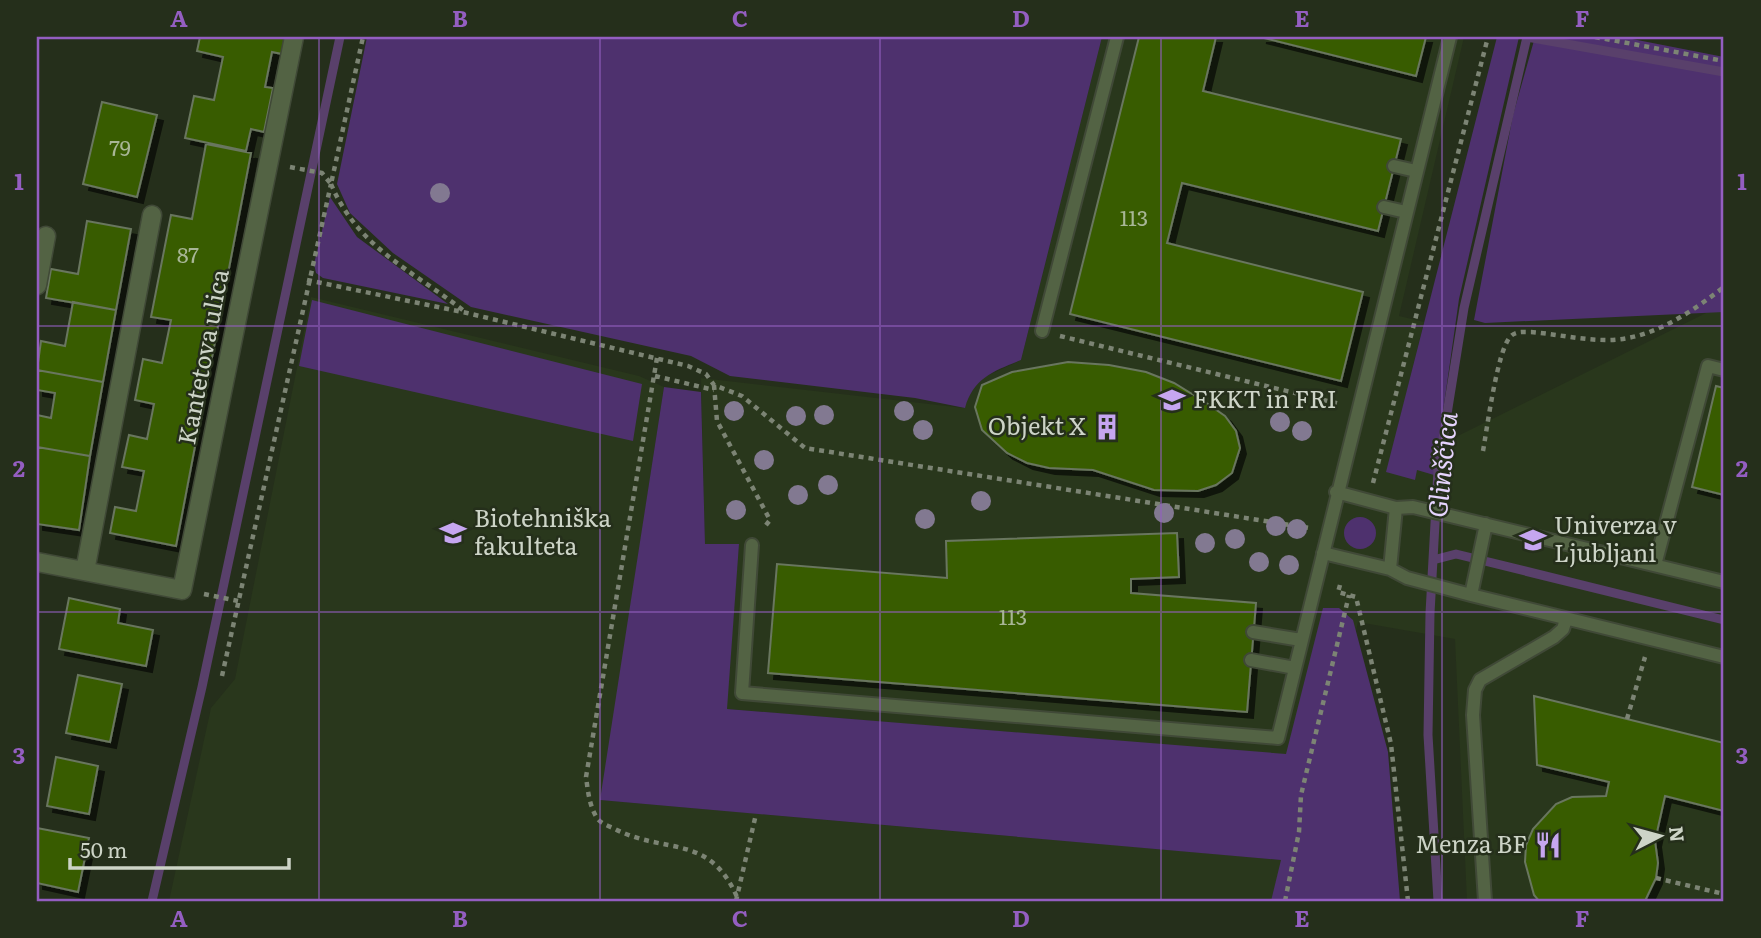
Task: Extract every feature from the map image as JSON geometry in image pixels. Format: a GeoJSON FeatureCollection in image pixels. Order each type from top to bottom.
{"type":"FeatureCollection","features":[{"type":"Feature","properties":{"kind":"street","name":"Kantetova ulica"},"geometry":{"type":"LineString","coordinates":[[37,562],[182,590],[294,37]]}},
{"type":"Feature","properties":{"kind":"street"},"geometry":{"type":"LineString","coordinates":[[85,571],[152,215]]}},
{"type":"Feature","properties":{"kind":"street"},"geometry":{"type":"LineString","coordinates":[[37,285],[46,236]]}},
{"type":"Feature","properties":{"kind":"lane"},"geometry":{"type":"LineString","coordinates":[[1042,331],[1117,37]]}},
{"type":"Feature","properties":{"kind":"lane"},"geometry":{"type":"LineString","coordinates":[[752,545],[742,693],[1278,737],[1449,37]]}},
{"type":"Feature","properties":{"kind":"lane"},"geometry":{"type":"LineString","coordinates":[[1394,166],[1416,172]]}},
{"type":"Feature","properties":{"kind":"lane"},"geometry":{"type":"LineString","coordinates":[[1384,207],[1406,212]]}},
{"type":"Feature","properties":{"kind":"lane"},"geometry":{"type":"LineString","coordinates":[[1655,565],[1709,366],[1724,370]]}},
{"type":"Feature","properties":{"kind":"lane"},"geometry":{"type":"LineString","coordinates":[[1336,492],[1396,508],[1413,507],[1724,582]]}},
{"type":"Feature","properties":{"kind":"lane"},"geometry":{"type":"LineString","coordinates":[[1390,569],[1396,508]]}},
{"type":"Feature","properties":{"kind":"lane"},"geometry":{"type":"LineString","coordinates":[[1471,595],[1486,524]]}},
{"type":"Feature","properties":{"kind":"lane"},"geometry":{"type":"LineString","coordinates":[[1322,553],[1390,569],[1407,578],[1471,595],[1724,657]]}},
{"type":"Feature","properties":{"kind":"lane"},"geometry":{"type":"LineString","coordinates":[[1485,901],[1473,715],[1475,690],[1480,680],[1554,637],[1563,629],[1566,619]]}},
{"type":"Feature","properties":{"kind":"lane"},"geometry":{"type":"LineString","coordinates":[[1253,632],[1301,640]]}},
{"type":"Feature","properties":{"kind":"lane"},"geometry":{"type":"LineString","coordinates":[[1251,660],[1295,668]]}},
{"type":"Feature","properties":{"kind":"path"},"geometry":{"type":"LineString","coordinates":[[222,676],[307,280],[363,37]]}},
{"type":"Feature","properties":{"kind":"path"},"geometry":{"type":"LineString","coordinates":[[1372,502],[1488,37]]}},
{"type":"Feature","properties":{"kind":"path"},"geometry":{"type":"LineString","coordinates":[[1594,37],[1724,61]]}},
{"type":"Feature","properties":{"kind":"path"},"geometry":{"type":"LineString","coordinates":[[298,166],[322,173],[331,184],[342,212],[353,226],[387,256],[467,313]]}},
{"type":"Feature","properties":{"kind":"path"},"geometry":{"type":"LineString","coordinates":[[307,280],[467,313],[657,358],[706,374],[714,387],[717,421],[770,520],[752,545]]}},
{"type":"Feature","properties":{"kind":"path"},"geometry":{"type":"LineString","coordinates":[[1483,451],[1503,353],[1510,337],[1519,332],[1608,340],[1636,336],[1675,320],[1724,287]]}},
{"type":"Feature","properties":{"kind":"path"},"geometry":{"type":"LineString","coordinates":[[1042,331],[1357,408]]}},
{"type":"Feature","properties":{"kind":"path"},"geometry":{"type":"LineString","coordinates":[[657,358],[586,777],[589,800],[598,821],[620,832],[710,858],[727,873],[737,899]]}},
{"type":"Feature","properties":{"kind":"path"},"geometry":{"type":"LineString","coordinates":[[655,376],[714,387],[742,396],[805,448],[1328,531]]}},
{"type":"Feature","properties":{"kind":"path"},"geometry":{"type":"LineString","coordinates":[[1346,559],[1338,592],[1356,597],[1391,744],[1408,901]]}},
{"type":"Feature","properties":{"kind":"path"},"geometry":{"type":"LineString","coordinates":[[208,595],[237,601]]}},
{"type":"Feature","properties":{"kind":"path"},"geometry":{"type":"LineString","coordinates":[[1285,901],[1299,832],[1301,795],[1349,595]]}},
{"type":"Feature","properties":{"kind":"path"},"geometry":{"type":"LineString","coordinates":[[1628,719],[1650,639]]}},
{"type":"Feature","properties":{"kind":"path"},"geometry":{"type":"LineString","coordinates":[[737,899],[756,814]]}},
{"type":"Feature","properties":{"kind":"path"},"geometry":{"type":"LineString","coordinates":[[1656,878],[1724,894]]}},
{"type":"Feature","properties":{"kind":"shaded area"},"geometry":{"type":"Polygon","coordinates":[[[367,37],[1102,37],[1021,360],[994,372],[979,383],[973,389],[965,408],[915,398],[730,376],[691,356],[471,307],[393,253],[350,213],[337,184],[367,37]]]}},
{"type":"Feature","properties":{"kind":"shaded area","name":"FKKT in FRI"},"geometry":{"type":"Polygon","coordinates":[[[1102,37],[1464,37],[1399,316],[1424,322],[1387,471],[1708,312],[1724,290],[1724,901],[1467,901],[1455,639],[1358,622],[1327,758],[726,709],[739,544],[705,545],[701,378],[964,408],[969,392],[980,379],[1021,360],[1102,37]]]}},
{"type":"Feature","properties":{"kind":"shaded area"},"geometry":{"type":"Polygon","coordinates":[[[1497,37],[1519,37],[1459,299],[1434,475],[1417,470],[1415,480],[1386,472],[1497,37]]]}},
{"type":"Feature","properties":{"kind":"shaded area"},"geometry":{"type":"Polygon","coordinates":[[[1535,37],[1622,37],[1724,57],[1724,312],[1485,323],[1474,320],[1513,115],[1535,37]]]}},
{"type":"Feature","properties":{"kind":"shaded area"},"geometry":{"type":"Polygon","coordinates":[[[330,197],[357,237],[448,304],[323,278],[316,273],[314,264],[330,197]]]}},
{"type":"Feature","properties":{"kind":"shaded area","name":"Biotehniška fakulteta"},"geometry":{"type":"Polygon","coordinates":[[[311,297],[639,376],[664,387],[601,800],[1282,860],[1271,901],[169,901],[211,708],[235,679],[311,297]]]}},
{"type":"Feature","properties":{"kind":"shaded area"},"geometry":{"type":"Polygon","coordinates":[[[312,300],[642,384],[633,441],[299,366],[312,300]]]}},
{"type":"Feature","properties":{"kind":"shaded area"},"geometry":{"type":"Polygon","coordinates":[[[664,387],[701,392],[705,544],[739,544],[727,709],[1286,754],[1323,608],[1339,608],[1353,620],[1388,752],[1400,901],[1271,901],[1281,860],[600,800],[664,387]]]}},
{"type":"Feature","properties":{"kind":"shaded area"},"geometry":{"type":"Polygon","coordinates":[[[1360,517],[1371,522],[1376,533],[1371,544],[1360,549],[1349,544],[1344,533],[1349,522],[1360,517]]]}},
{"type":"Feature","properties":{"kind":"building"},"geometry":{"type":"Polygon","coordinates":[[[200,37],[286,37],[282,54],[272,52],[265,87],[273,88],[264,132],[251,129],[246,151],[185,138],[194,96],[214,100],[223,57],[197,51],[200,37]]]}},
{"type":"Feature","properties":{"kind":"building"},"geometry":{"type":"Polygon","coordinates":[[[1139,37],[1216,37],[1203,91],[1401,139],[1378,231],[1182,183],[1167,243],[1363,292],[1341,381],[1070,314],[1139,37]]]}},
{"type":"Feature","properties":{"kind":"building"},"geometry":{"type":"Polygon","coordinates":[[[1260,37],[1426,37],[1416,76],[1260,37]]]}},
{"type":"Feature","properties":{"kind":"building"},"geometry":{"type":"Polygon","coordinates":[[[102,102],[157,115],[137,197],[83,184],[102,102]]]}},
{"type":"Feature","properties":{"kind":"building"},"geometry":{"type":"Polygon","coordinates":[[[206,144],[251,153],[176,546],[110,533],[115,507],[136,511],[144,471],[122,467],[129,435],[147,439],[154,404],[135,400],[143,359],[162,363],[171,320],[151,317],[171,215],[192,219],[206,144]]]}},
{"type":"Feature","properties":{"kind":"building"},"geometry":{"type":"Polygon","coordinates":[[[87,221],[131,229],[116,310],[46,298],[51,269],[78,274],[87,221]]]}},
{"type":"Feature","properties":{"kind":"building"},"geometry":{"type":"Polygon","coordinates":[[[73,302],[116,310],[103,382],[37,370],[41,341],[65,346],[73,302]]]}},
{"type":"Feature","properties":{"kind":"building","name":"Objekt X"},"geometry":{"type":"Polygon","coordinates":[[[1068,362],[1109,365],[1146,372],[1174,383],[1205,402],[1225,416],[1236,431],[1240,448],[1232,473],[1216,485],[1198,491],[1154,490],[1093,470],[1049,468],[1027,463],[1007,453],[982,430],[975,407],[982,385],[1012,372],[1068,362]]]}},
{"type":"Feature","properties":{"kind":"building"},"geometry":{"type":"Polygon","coordinates":[[[37,370],[103,382],[90,456],[37,447],[37,415],[51,418],[55,393],[37,390],[37,370]]]}},
{"type":"Feature","properties":{"kind":"building"},"geometry":{"type":"Polygon","coordinates":[[[1716,386],[1724,388],[1724,495],[1692,487],[1716,386]]]}},
{"type":"Feature","properties":{"kind":"building"},"geometry":{"type":"Polygon","coordinates":[[[37,447],[90,456],[79,530],[37,524],[37,447]]]}},
{"type":"Feature","properties":{"kind":"building"},"geometry":{"type":"Polygon","coordinates":[[[1177,533],[1179,577],[1131,579],[1131,593],[1256,603],[1247,712],[768,673],[777,564],[947,578],[946,541],[1177,533]]]}},
{"type":"Feature","properties":{"kind":"building"},"geometry":{"type":"Polygon","coordinates":[[[69,598],[120,609],[118,623],[153,630],[146,666],[59,649],[69,598]]]}},
{"type":"Feature","properties":{"kind":"building"},"geometry":{"type":"Polygon","coordinates":[[[78,675],[122,684],[110,742],[66,733],[78,675]]]}},
{"type":"Feature","properties":{"kind":"building"},"geometry":{"type":"Polygon","coordinates":[[[1534,696],[1724,743],[1724,811],[1665,796],[1655,841],[1658,863],[1656,878],[1645,901],[1539,901],[1534,895],[1525,862],[1526,845],[1533,829],[1556,804],[1572,797],[1606,796],[1609,782],[1537,765],[1534,696]]]}},
{"type":"Feature","properties":{"kind":"building"},"geometry":{"type":"Polygon","coordinates":[[[56,757],[98,766],[89,814],[47,806],[56,757]]]}},
{"type":"Feature","properties":{"kind":"building"},"geometry":{"type":"Polygon","coordinates":[[[37,828],[89,838],[78,892],[37,883],[37,828]]]}},
{"type":"Feature","properties":{"kind":"waterway"},"geometry":{"type":"LineString","coordinates":[[152,901],[202,687],[340,37]]}},
{"type":"Feature","properties":{"kind":"waterway"},"geometry":{"type":"LineString","coordinates":[[1527,37],[1724,72]]}},
{"type":"Feature","properties":{"kind":"waterway","name":"Glinščica"},"geometry":{"type":"LineString","coordinates":[[1438,901],[1428,735],[1430,613],[1438,470],[1464,308],[1527,37]]}},
{"type":"Feature","properties":{"kind":"waterway"},"geometry":{"type":"LineString","coordinates":[[1433,560],[1456,554],[1724,620]]}},
{"type":"Feature","properties":{"kind":"place","name":"FKKT in FRI"},"geometry":{"type":"Point","coordinates":[1172,400]}},
{"type":"Feature","properties":{"kind":"place","name":"Objekt X"},"geometry":{"type":"Point","coordinates":[1107,427]}},
{"type":"Feature","properties":{"kind":"place","name":"Biotehniška fakulteta"},"geometry":{"type":"Point","coordinates":[453,533]}},
{"type":"Feature","properties":{"kind":"place","name":"Univerza v Ljubljani"},"geometry":{"type":"Point","coordinates":[1533,540]}},
{"type":"Feature","properties":{"kind":"place","name":"Menza BF"},"geometry":{"type":"Point","coordinates":[1548,845]}}]}
